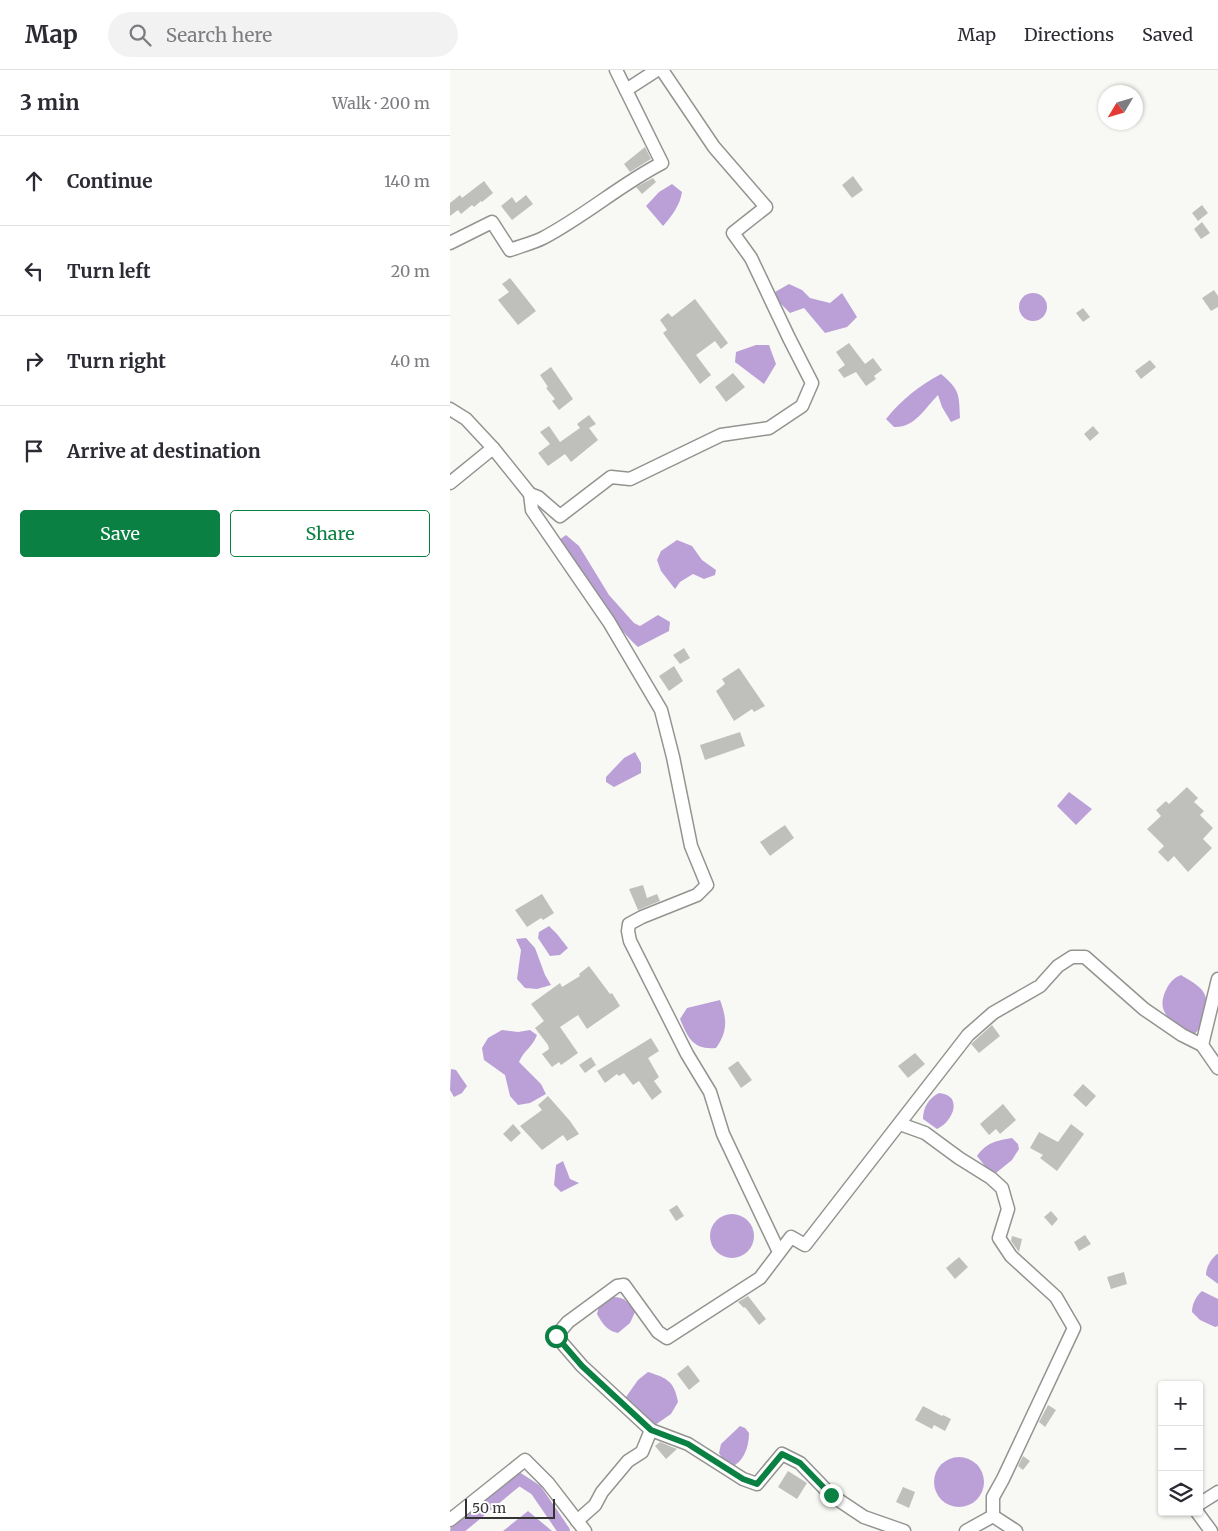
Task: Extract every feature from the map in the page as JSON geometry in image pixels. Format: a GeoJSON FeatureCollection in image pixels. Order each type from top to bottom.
{"type":"FeatureCollection","features":[{"type":"Feature","properties":{"kind":"street"},"geometry":{"type":"LineString","coordinates":[[450,244],[492,222],[510,250],[542,238],[586,212],[662,162],[616,70]]}},
{"type":"Feature","properties":{"kind":"street"},"geometry":{"type":"LineString","coordinates":[[626,90],[656,70]]}},
{"type":"Feature","properties":{"kind":"street"},"geometry":{"type":"LineString","coordinates":[[450,409],[466,419],[493,448],[530,494],[538,497],[560,516],[611,478],[630,479],[721,435],[769,428],[802,406],[812,383],[788,338],[751,258],[733,233],[766,207],[714,147],[662,70]]}},
{"type":"Feature","properties":{"kind":"street"},"geometry":{"type":"LineString","coordinates":[[450,483],[493,448]]}},
{"type":"Feature","properties":{"kind":"street"},"geometry":{"type":"LineString","coordinates":[[530,494],[532,510],[609,622],[661,710],[673,756],[691,846],[707,885],[697,895],[629,924],[630,941],[687,1054],[710,1092],[722,1134],[780,1252]]}},
{"type":"Feature","properties":{"kind":"street"},"geometry":{"type":"LineString","coordinates":[[904,1531],[864,1517],[831,1495],[800,1463],[782,1454],[757,1484],[743,1479],[688,1444],[651,1430],[582,1366],[556,1336],[568,1322],[617,1286],[624,1285],[658,1332],[667,1338],[760,1278],[791,1237],[805,1246],[968,1036],[993,1013],[1040,986],[1058,966],[1072,957],[1085,957],[1144,1009],[1182,1035],[1202,1044],[1218,1068]]}},
{"type":"Feature","properties":{"kind":"street"},"geometry":{"type":"LineString","coordinates":[[1202,1044],[1218,979]]}},
{"type":"Feature","properties":{"kind":"street"},"geometry":{"type":"LineString","coordinates":[[900,1124],[925,1133],[959,1158],[992,1178],[1002,1188],[1008,1209],[999,1238],[1011,1256],[1056,1298],[1074,1328],[1004,1479],[993,1497],[993,1516]]}},
{"type":"Feature","properties":{"kind":"street"},"geometry":{"type":"LineString","coordinates":[[450,1520],[525,1460],[548,1483],[581,1526],[602,1492],[628,1461],[642,1452],[651,1430]]}},
{"type":"Feature","properties":{"kind":"street"},"geometry":{"type":"LineString","coordinates":[[1203,1501],[1218,1492]]}},
{"type":"Feature","properties":{"kind":"street"},"geometry":{"type":"LineString","coordinates":[[966,1531],[993,1516]]}},
{"type":"Feature","properties":{"kind":"street"},"geometry":{"type":"LineString","coordinates":[[993,1516],[1016,1531]]}},
{"type":"Feature","properties":{"kind":"street"},"geometry":{"type":"LineString","coordinates":[[1200,1516],[1211,1531]]}},
{"type":"Feature","properties":{"kind":"shaded area"},"geometry":{"type":"Polygon","coordinates":[[[672,184],[682,192],[681,197],[675,210],[663,226],[646,206],[659,192],[672,184]]]}},
{"type":"Feature","properties":{"kind":"shaded area"},"geometry":{"type":"Polygon","coordinates":[[[789,284],[802,290],[810,298],[830,303],[842,293],[857,317],[847,327],[825,333],[804,308],[790,313],[780,303],[775,292],[789,284]]]}},
{"type":"Feature","properties":{"kind":"shaded area"},"geometry":{"type":"Polygon","coordinates":[[[1033,293],[1043,297],[1047,307],[1043,317],[1033,321],[1023,317],[1019,307],[1023,297],[1033,293]]]}},
{"type":"Feature","properties":{"kind":"shaded area"},"geometry":{"type":"Polygon","coordinates":[[[756,345],[769,345],[776,364],[764,384],[735,362],[736,352],[756,345]]]}},
{"type":"Feature","properties":{"kind":"shaded area"},"geometry":{"type":"Polygon","coordinates":[[[941,374],[952,384],[957,393],[960,418],[951,422],[942,407],[938,395],[914,421],[908,424],[894,427],[886,419],[911,394],[941,374]]]}},
{"type":"Feature","properties":{"kind":"shaded area"},"geometry":{"type":"Polygon","coordinates":[[[566,535],[579,546],[609,595],[634,623],[640,626],[658,615],[670,622],[669,631],[638,647],[606,610],[559,540],[566,535]]]}},
{"type":"Feature","properties":{"kind":"shaded area"},"geometry":{"type":"Polygon","coordinates":[[[677,540],[692,546],[702,560],[716,570],[715,575],[704,579],[693,574],[680,582],[675,589],[661,571],[657,560],[661,551],[677,540]]]}},
{"type":"Feature","properties":{"kind":"shaded area"},"geometry":{"type":"Polygon","coordinates":[[[635,752],[641,763],[641,773],[614,787],[606,782],[606,777],[624,758],[635,752]]]}},
{"type":"Feature","properties":{"kind":"shaded area"},"geometry":{"type":"Polygon","coordinates":[[[1069,792],[1092,809],[1076,825],[1057,806],[1069,792]]]}},
{"type":"Feature","properties":{"kind":"shaded area"},"geometry":{"type":"Polygon","coordinates":[[[549,926],[568,948],[560,955],[550,956],[538,938],[539,932],[549,926]]]}},
{"type":"Feature","properties":{"kind":"shaded area"},"geometry":{"type":"Polygon","coordinates":[[[526,938],[535,948],[545,975],[551,985],[537,989],[525,988],[517,979],[521,950],[516,939],[526,938]]]}},
{"type":"Feature","properties":{"kind":"shaded area"},"geometry":{"type":"Polygon","coordinates":[[[1181,975],[1198,986],[1205,994],[1205,1014],[1198,1030],[1193,1035],[1173,1022],[1164,1011],[1162,1005],[1168,986],[1175,978],[1181,975]]]}},
{"type":"Feature","properties":{"kind":"shaded area"},"geometry":{"type":"Polygon","coordinates":[[[720,1000],[725,1025],[720,1042],[716,1048],[697,1045],[689,1037],[680,1019],[687,1008],[720,1000]]]}},
{"type":"Feature","properties":{"kind":"shaded area"},"geometry":{"type":"Polygon","coordinates":[[[502,1030],[518,1032],[530,1030],[537,1035],[519,1062],[541,1084],[546,1094],[530,1103],[518,1105],[510,1096],[505,1075],[484,1060],[482,1048],[488,1038],[502,1030]]]}},
{"type":"Feature","properties":{"kind":"shaded area"},"geometry":{"type":"Polygon","coordinates":[[[451,1069],[456,1070],[467,1086],[462,1093],[454,1097],[450,1090],[451,1069]]]}},
{"type":"Feature","properties":{"kind":"shaded area"},"geometry":{"type":"Polygon","coordinates":[[[939,1093],[951,1098],[953,1109],[948,1120],[937,1129],[923,1119],[927,1103],[939,1093]]]}},
{"type":"Feature","properties":{"kind":"shaded area"},"geometry":{"type":"Polygon","coordinates":[[[1012,1138],[1018,1144],[1019,1149],[1012,1160],[996,1173],[989,1171],[977,1156],[992,1143],[1012,1138]]]}},
{"type":"Feature","properties":{"kind":"shaded area"},"geometry":{"type":"Polygon","coordinates":[[[563,1161],[570,1179],[579,1183],[561,1192],[554,1185],[556,1165],[563,1161]]]}},
{"type":"Feature","properties":{"kind":"shaded area"},"geometry":{"type":"Polygon","coordinates":[[[732,1214],[744,1218],[750,1224],[754,1236],[750,1248],[744,1254],[732,1258],[720,1254],[714,1248],[710,1236],[714,1224],[720,1218],[732,1214]]]}},
{"type":"Feature","properties":{"kind":"shaded area"},"geometry":{"type":"Polygon","coordinates":[[[1217,1254],[1218,1284],[1206,1275],[1209,1263],[1217,1254]]]}},
{"type":"Feature","properties":{"kind":"shaded area"},"geometry":{"type":"Polygon","coordinates":[[[1202,1291],[1218,1299],[1218,1326],[1215,1327],[1200,1320],[1192,1312],[1195,1300],[1202,1291]]]}},
{"type":"Feature","properties":{"kind":"shaded area"},"geometry":{"type":"Polygon","coordinates":[[[613,1297],[626,1301],[635,1312],[630,1323],[618,1333],[608,1328],[597,1314],[599,1306],[613,1297]]]}},
{"type":"Feature","properties":{"kind":"shaded area"},"geometry":{"type":"Polygon","coordinates":[[[648,1372],[669,1381],[678,1402],[671,1414],[655,1425],[629,1404],[626,1397],[638,1380],[648,1372]]]}},
{"type":"Feature","properties":{"kind":"shaded area"},"geometry":{"type":"Polygon","coordinates":[[[740,1426],[749,1433],[748,1443],[745,1453],[736,1465],[731,1467],[725,1463],[719,1453],[721,1444],[740,1426]]]}},
{"type":"Feature","properties":{"kind":"shaded area"},"geometry":{"type":"Polygon","coordinates":[[[959,1457],[968,1459],[979,1468],[984,1482],[982,1491],[973,1502],[959,1507],[950,1505],[939,1496],[934,1482],[936,1473],[945,1462],[959,1457]]]}},
{"type":"Feature","properties":{"kind":"shaded area"},"geometry":{"type":"Polygon","coordinates":[[[528,1511],[552,1531],[503,1531],[528,1511]]]}},
{"type":"Feature","properties":{"kind":"building"},"geometry":{"type":"Polygon","coordinates":[[[645,147],[651,159],[630,172],[624,164],[645,147]]]}},
{"type":"Feature","properties":{"kind":"building"},"geometry":{"type":"Polygon","coordinates":[[[853,176],[863,190],[852,198],[842,185],[853,176]]]}},
{"type":"Feature","properties":{"kind":"building"},"geometry":{"type":"Polygon","coordinates":[[[653,178],[656,182],[642,194],[636,187],[653,178]]]}},
{"type":"Feature","properties":{"kind":"building"},"geometry":{"type":"Polygon","coordinates":[[[484,181],[493,193],[461,214],[458,210],[450,216],[450,203],[460,195],[462,198],[484,181]]]}},
{"type":"Feature","properties":{"kind":"building"},"geometry":{"type":"Polygon","coordinates":[[[526,195],[533,204],[512,220],[501,206],[512,197],[516,203],[526,195]]]}},
{"type":"Feature","properties":{"kind":"building"},"geometry":{"type":"Polygon","coordinates":[[[1202,205],[1208,213],[1198,221],[1192,213],[1202,205]]]}},
{"type":"Feature","properties":{"kind":"building"},"geometry":{"type":"Polygon","coordinates":[[[1202,222],[1210,233],[1201,239],[1194,229],[1202,222]]]}},
{"type":"Feature","properties":{"kind":"building"},"geometry":{"type":"Polygon","coordinates":[[[510,278],[536,311],[518,325],[498,300],[509,292],[502,284],[510,278]]]}},
{"type":"Feature","properties":{"kind":"building"},"geometry":{"type":"Polygon","coordinates":[[[1214,290],[1218,296],[1218,307],[1211,311],[1202,298],[1214,290]]]}},
{"type":"Feature","properties":{"kind":"building"},"geometry":{"type":"Polygon","coordinates":[[[695,299],[728,343],[721,349],[715,341],[696,355],[711,375],[700,384],[663,333],[667,330],[660,320],[668,313],[672,317],[695,299]]]}},
{"type":"Feature","properties":{"kind":"building"},"geometry":{"type":"Polygon","coordinates":[[[1083,308],[1090,317],[1083,322],[1076,313],[1083,308]]]}},
{"type":"Feature","properties":{"kind":"building"},"geometry":{"type":"Polygon","coordinates":[[[849,343],[865,364],[873,358],[882,370],[874,376],[876,379],[866,386],[856,372],[844,378],[838,370],[845,365],[836,352],[849,343]]]}},
{"type":"Feature","properties":{"kind":"building"},"geometry":{"type":"Polygon","coordinates":[[[1150,360],[1156,367],[1141,379],[1135,371],[1150,360]]]}},
{"type":"Feature","properties":{"kind":"building"},"geometry":{"type":"Polygon","coordinates":[[[551,367],[573,399],[559,410],[552,401],[555,399],[546,388],[548,387],[540,375],[551,367]]]}},
{"type":"Feature","properties":{"kind":"building"},"geometry":{"type":"Polygon","coordinates":[[[733,373],[745,387],[726,402],[715,387],[733,373]]]}},
{"type":"Feature","properties":{"kind":"building"},"geometry":{"type":"Polygon","coordinates":[[[589,415],[596,424],[589,428],[598,440],[571,462],[565,454],[548,466],[538,453],[550,444],[540,432],[549,426],[560,442],[580,428],[577,424],[589,415]]]}},
{"type":"Feature","properties":{"kind":"building"},"geometry":{"type":"Polygon","coordinates":[[[1093,426],[1099,433],[1090,441],[1084,434],[1093,426]]]}},
{"type":"Feature","properties":{"kind":"building"},"geometry":{"type":"Polygon","coordinates":[[[684,648],[690,658],[680,664],[673,655],[684,648]]]}},
{"type":"Feature","properties":{"kind":"building"},"geometry":{"type":"Polygon","coordinates":[[[674,666],[683,681],[669,691],[659,676],[674,666]]]}},
{"type":"Feature","properties":{"kind":"building"},"geometry":{"type":"Polygon","coordinates":[[[739,668],[765,706],[754,712],[752,709],[734,721],[716,691],[725,684],[722,679],[739,668]]]}},
{"type":"Feature","properties":{"kind":"building"},"geometry":{"type":"Polygon","coordinates":[[[740,732],[745,746],[705,760],[700,745],[740,732]]]}},
{"type":"Feature","properties":{"kind":"building"},"geometry":{"type":"Polygon","coordinates":[[[1187,787],[1198,798],[1194,802],[1204,811],[1200,815],[1213,828],[1203,839],[1212,848],[1188,872],[1174,856],[1168,862],[1158,852],[1164,846],[1147,829],[1161,816],[1156,810],[1166,801],[1169,804],[1187,787]]]}},
{"type":"Feature","properties":{"kind":"building"},"geometry":{"type":"Polygon","coordinates":[[[785,825],[794,838],[770,856],[760,842],[785,825]]]}},
{"type":"Feature","properties":{"kind":"building"},"geometry":{"type":"Polygon","coordinates":[[[643,885],[647,898],[657,894],[660,901],[638,910],[629,889],[643,885]]]}},
{"type":"Feature","properties":{"kind":"building"},"geometry":{"type":"Polygon","coordinates":[[[542,894],[554,913],[543,920],[541,918],[527,927],[515,910],[542,894]]]}},
{"type":"Feature","properties":{"kind":"building"},"geometry":{"type":"Polygon","coordinates":[[[589,966],[610,994],[612,993],[620,1006],[587,1029],[578,1015],[560,1027],[578,1053],[561,1065],[559,1062],[552,1067],[542,1054],[549,1049],[548,1045],[535,1028],[544,1021],[531,1004],[560,983],[562,987],[580,976],[579,974],[589,966]]]}},
{"type":"Feature","properties":{"kind":"building"},"geometry":{"type":"Polygon","coordinates":[[[992,1025],[1000,1036],[979,1053],[971,1044],[992,1025]]]}},
{"type":"Feature","properties":{"kind":"building"},"geometry":{"type":"Polygon","coordinates":[[[651,1038],[659,1051],[648,1058],[659,1077],[654,1081],[662,1092],[652,1100],[639,1081],[633,1085],[624,1073],[619,1076],[617,1074],[605,1083],[597,1071],[651,1038]]]}},
{"type":"Feature","properties":{"kind":"building"},"geometry":{"type":"Polygon","coordinates":[[[915,1053],[925,1064],[908,1078],[898,1066],[915,1053]]]}},
{"type":"Feature","properties":{"kind":"building"},"geometry":{"type":"Polygon","coordinates":[[[591,1057],[596,1065],[585,1073],[579,1065],[591,1057]]]}},
{"type":"Feature","properties":{"kind":"building"},"geometry":{"type":"Polygon","coordinates":[[[738,1061],[752,1080],[741,1088],[728,1068],[738,1061]]]}},
{"type":"Feature","properties":{"kind":"building"},"geometry":{"type":"Polygon","coordinates":[[[1083,1084],[1096,1096],[1086,1107],[1073,1095],[1083,1084]]]}},
{"type":"Feature","properties":{"kind":"building"},"geometry":{"type":"Polygon","coordinates":[[[548,1096],[579,1134],[567,1141],[563,1135],[542,1150],[520,1126],[542,1110],[538,1105],[548,1096]]]}},
{"type":"Feature","properties":{"kind":"building"},"geometry":{"type":"Polygon","coordinates":[[[1003,1104],[1016,1120],[1000,1134],[996,1129],[989,1135],[980,1124],[1003,1104]]]}},
{"type":"Feature","properties":{"kind":"building"},"geometry":{"type":"Polygon","coordinates":[[[513,1124],[521,1133],[511,1142],[503,1134],[513,1124]]]}},
{"type":"Feature","properties":{"kind":"building"},"geometry":{"type":"Polygon","coordinates":[[[1071,1124],[1084,1134],[1057,1171],[1040,1158],[1043,1155],[1030,1148],[1039,1132],[1058,1142],[1071,1124]]]}},
{"type":"Feature","properties":{"kind":"building"},"geometry":{"type":"Polygon","coordinates":[[[677,1205],[684,1216],[676,1221],[669,1210],[677,1205]]]}},
{"type":"Feature","properties":{"kind":"building"},"geometry":{"type":"Polygon","coordinates":[[[1051,1211],[1058,1219],[1052,1226],[1044,1217],[1051,1211]]]}},
{"type":"Feature","properties":{"kind":"building"},"geometry":{"type":"Polygon","coordinates":[[[1085,1235],[1091,1244],[1079,1251],[1074,1242],[1085,1235]]]}},
{"type":"Feature","properties":{"kind":"building"},"geometry":{"type":"Polygon","coordinates":[[[1012,1236],[1022,1239],[1019,1252],[1011,1241],[1012,1236]]]}},
{"type":"Feature","properties":{"kind":"building"},"geometry":{"type":"Polygon","coordinates":[[[959,1257],[968,1267],[955,1279],[946,1268],[959,1257]]]}},
{"type":"Feature","properties":{"kind":"building"},"geometry":{"type":"Polygon","coordinates":[[[1124,1272],[1127,1284],[1111,1289],[1107,1277],[1124,1272]]]}},
{"type":"Feature","properties":{"kind":"building"},"geometry":{"type":"Polygon","coordinates":[[[748,1296],[766,1319],[759,1325],[745,1307],[738,1302],[748,1296]]]}},
{"type":"Feature","properties":{"kind":"building"},"geometry":{"type":"Polygon","coordinates":[[[688,1365],[700,1381],[689,1390],[677,1374],[688,1365]]]}},
{"type":"Feature","properties":{"kind":"building"},"geometry":{"type":"Polygon","coordinates":[[[1048,1405],[1056,1410],[1045,1427],[1039,1422],[1048,1405]]]}},
{"type":"Feature","properties":{"kind":"building"},"geometry":{"type":"Polygon","coordinates":[[[923,1406],[951,1419],[945,1431],[934,1425],[932,1429],[915,1420],[923,1406]]]}},
{"type":"Feature","properties":{"kind":"building"},"geometry":{"type":"Polygon","coordinates":[[[660,1442],[677,1449],[666,1459],[655,1446],[660,1442]]]}},
{"type":"Feature","properties":{"kind":"building"},"geometry":{"type":"Polygon","coordinates":[[[1023,1456],[1030,1461],[1023,1470],[1018,1466],[1023,1456]]]}},
{"type":"Feature","properties":{"kind":"building"},"geometry":{"type":"Polygon","coordinates":[[[788,1471],[807,1483],[797,1499],[778,1487],[788,1471]]]}},
{"type":"Feature","properties":{"kind":"building"},"geometry":{"type":"Polygon","coordinates":[[[903,1487],[915,1492],[909,1508],[896,1502],[903,1487]]]}},
{"type":"Feature","properties":{"kind":"waterway"},"geometry":{"type":"LineString","coordinates":[[456,1531],[519,1479],[536,1490],[564,1531]]}},
{"type":"Feature","properties":{"kind":"route"},"geometry":{"type":"LineString","coordinates":[[556,1336],[582,1366],[651,1430],[688,1444],[743,1479],[757,1484],[774,1466],[782,1454],[800,1463],[831,1495]]}}]}
